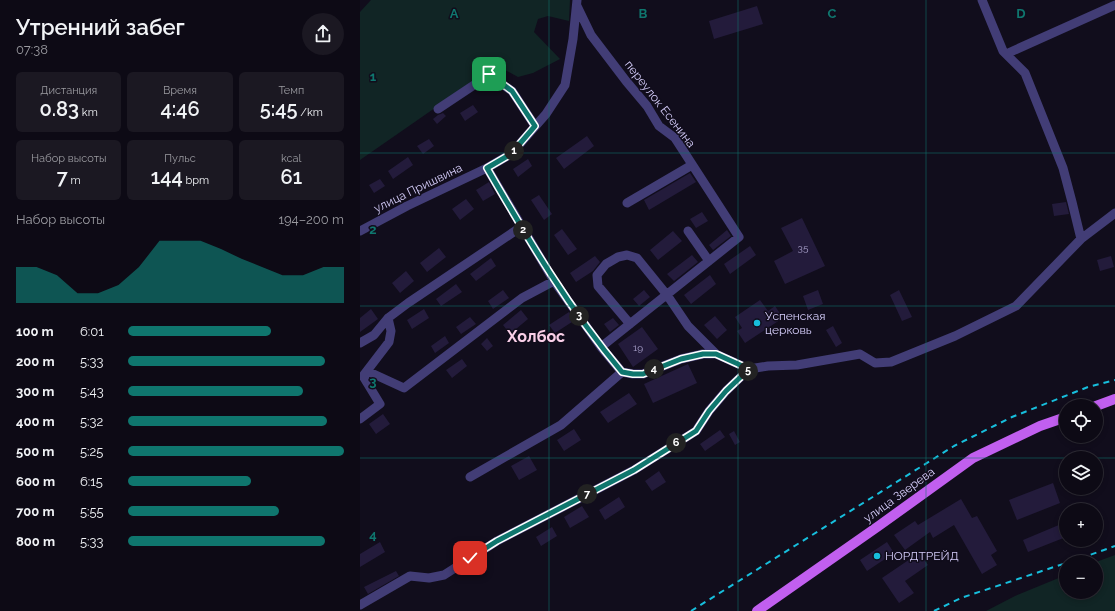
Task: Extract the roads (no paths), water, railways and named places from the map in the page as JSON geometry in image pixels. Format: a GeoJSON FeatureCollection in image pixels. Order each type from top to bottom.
{"type":"FeatureCollection","features":[{"type":"Feature","properties":{"kind":"main road"},"geometry":{"type":"LineString","coordinates":[[1103,403],[1115,399]]}},
{"type":"Feature","properties":{"kind":"main road","name":"улица Зверева"},"geometry":{"type":"LineString","coordinates":[[757,611],[974,458],[1040,426],[1059,419]]}},
{"type":"Feature","properties":{"kind":"street"},"geometry":{"type":"LineString","coordinates":[[982,0],[1003,50],[1025,73],[1063,168],[1081,239]]}},
{"type":"Feature","properties":{"kind":"street","name":"улица Пришвина"},"geometry":{"type":"LineString","coordinates":[[360,231],[407,206],[487,168],[511,154],[546,114],[565,85],[573,39],[577,3]]}},
{"type":"Feature","properties":{"kind":"street","name":"переулок Есенина"},"geometry":{"type":"LineString","coordinates":[[577,3],[591,35],[647,106],[659,126],[675,138],[739,237],[709,261]]}},
{"type":"Feature","properties":{"kind":"street"},"geometry":{"type":"LineString","coordinates":[[1006,54],[1115,5]]}},
{"type":"Feature","properties":{"kind":"street"},"geometry":{"type":"LineString","coordinates":[[438,110],[489,74],[512,91],[535,126]]}},
{"type":"Feature","properties":{"kind":"street"},"geometry":{"type":"LineString","coordinates":[[627,203],[692,165]]}},
{"type":"Feature","properties":{"kind":"street"},"geometry":{"type":"LineString","coordinates":[[487,168],[554,281],[601,347],[622,372],[643,374],[681,359],[703,354],[716,354]]}},
{"type":"Feature","properties":{"kind":"street"},"geometry":{"type":"LineString","coordinates":[[630,324],[598,286],[597,275],[606,264],[618,256],[627,254],[637,258],[667,295],[688,326],[716,354],[749,369],[768,366],[797,365],[860,354],[875,363],[891,362],[955,336],[1016,306],[1081,239],[1115,213]]}},
{"type":"Feature","properties":{"kind":"street"},"geometry":{"type":"LineString","coordinates":[[360,343],[374,335],[388,318],[521,226]]}},
{"type":"Feature","properties":{"kind":"street"},"geometry":{"type":"LineString","coordinates":[[601,347],[709,261],[688,230]]}},
{"type":"Feature","properties":{"kind":"street"},"geometry":{"type":"LineString","coordinates":[[367,371],[404,388],[522,298],[554,281]]}},
{"type":"Feature","properties":{"kind":"street"},"geometry":{"type":"LineString","coordinates":[[360,419],[380,404],[363,376],[389,342],[391,331],[388,318]]}},
{"type":"Feature","properties":{"kind":"street"},"geometry":{"type":"LineString","coordinates":[[360,605],[410,576],[429,578],[444,575],[497,541],[634,470],[696,431],[709,411],[726,391],[749,369]]}},
{"type":"Feature","properties":{"kind":"street"},"geometry":{"type":"LineString","coordinates":[[470,477],[561,425],[622,372]]}},
{"type":"Feature","properties":{"kind":"railway"},"geometry":{"type":"LineString","coordinates":[[691,611],[954,446],[1012,417],[1088,387],[1115,380]]}},
{"type":"Feature","properties":{"kind":"railway"},"geometry":{"type":"LineString","coordinates":[[1090,555],[1115,546]]}},
{"type":"Feature","properties":{"kind":"railway"},"geometry":{"type":"LineString","coordinates":[[934,611],[961,598],[1059,565]]}},
{"type":"Feature","properties":{"kind":"place","name":"Успенская церковь"},"geometry":{"type":"Point","coordinates":[757,323]}},
{"type":"Feature","properties":{"kind":"place","name":"НОРДТРЕЙД"},"geometry":{"type":"Point","coordinates":[877,556]}},
{"type":"Feature","properties":{"kind":"district","name":"Холбос"},"geometry":{"type":"Point","coordinates":[536,336]}}]}
